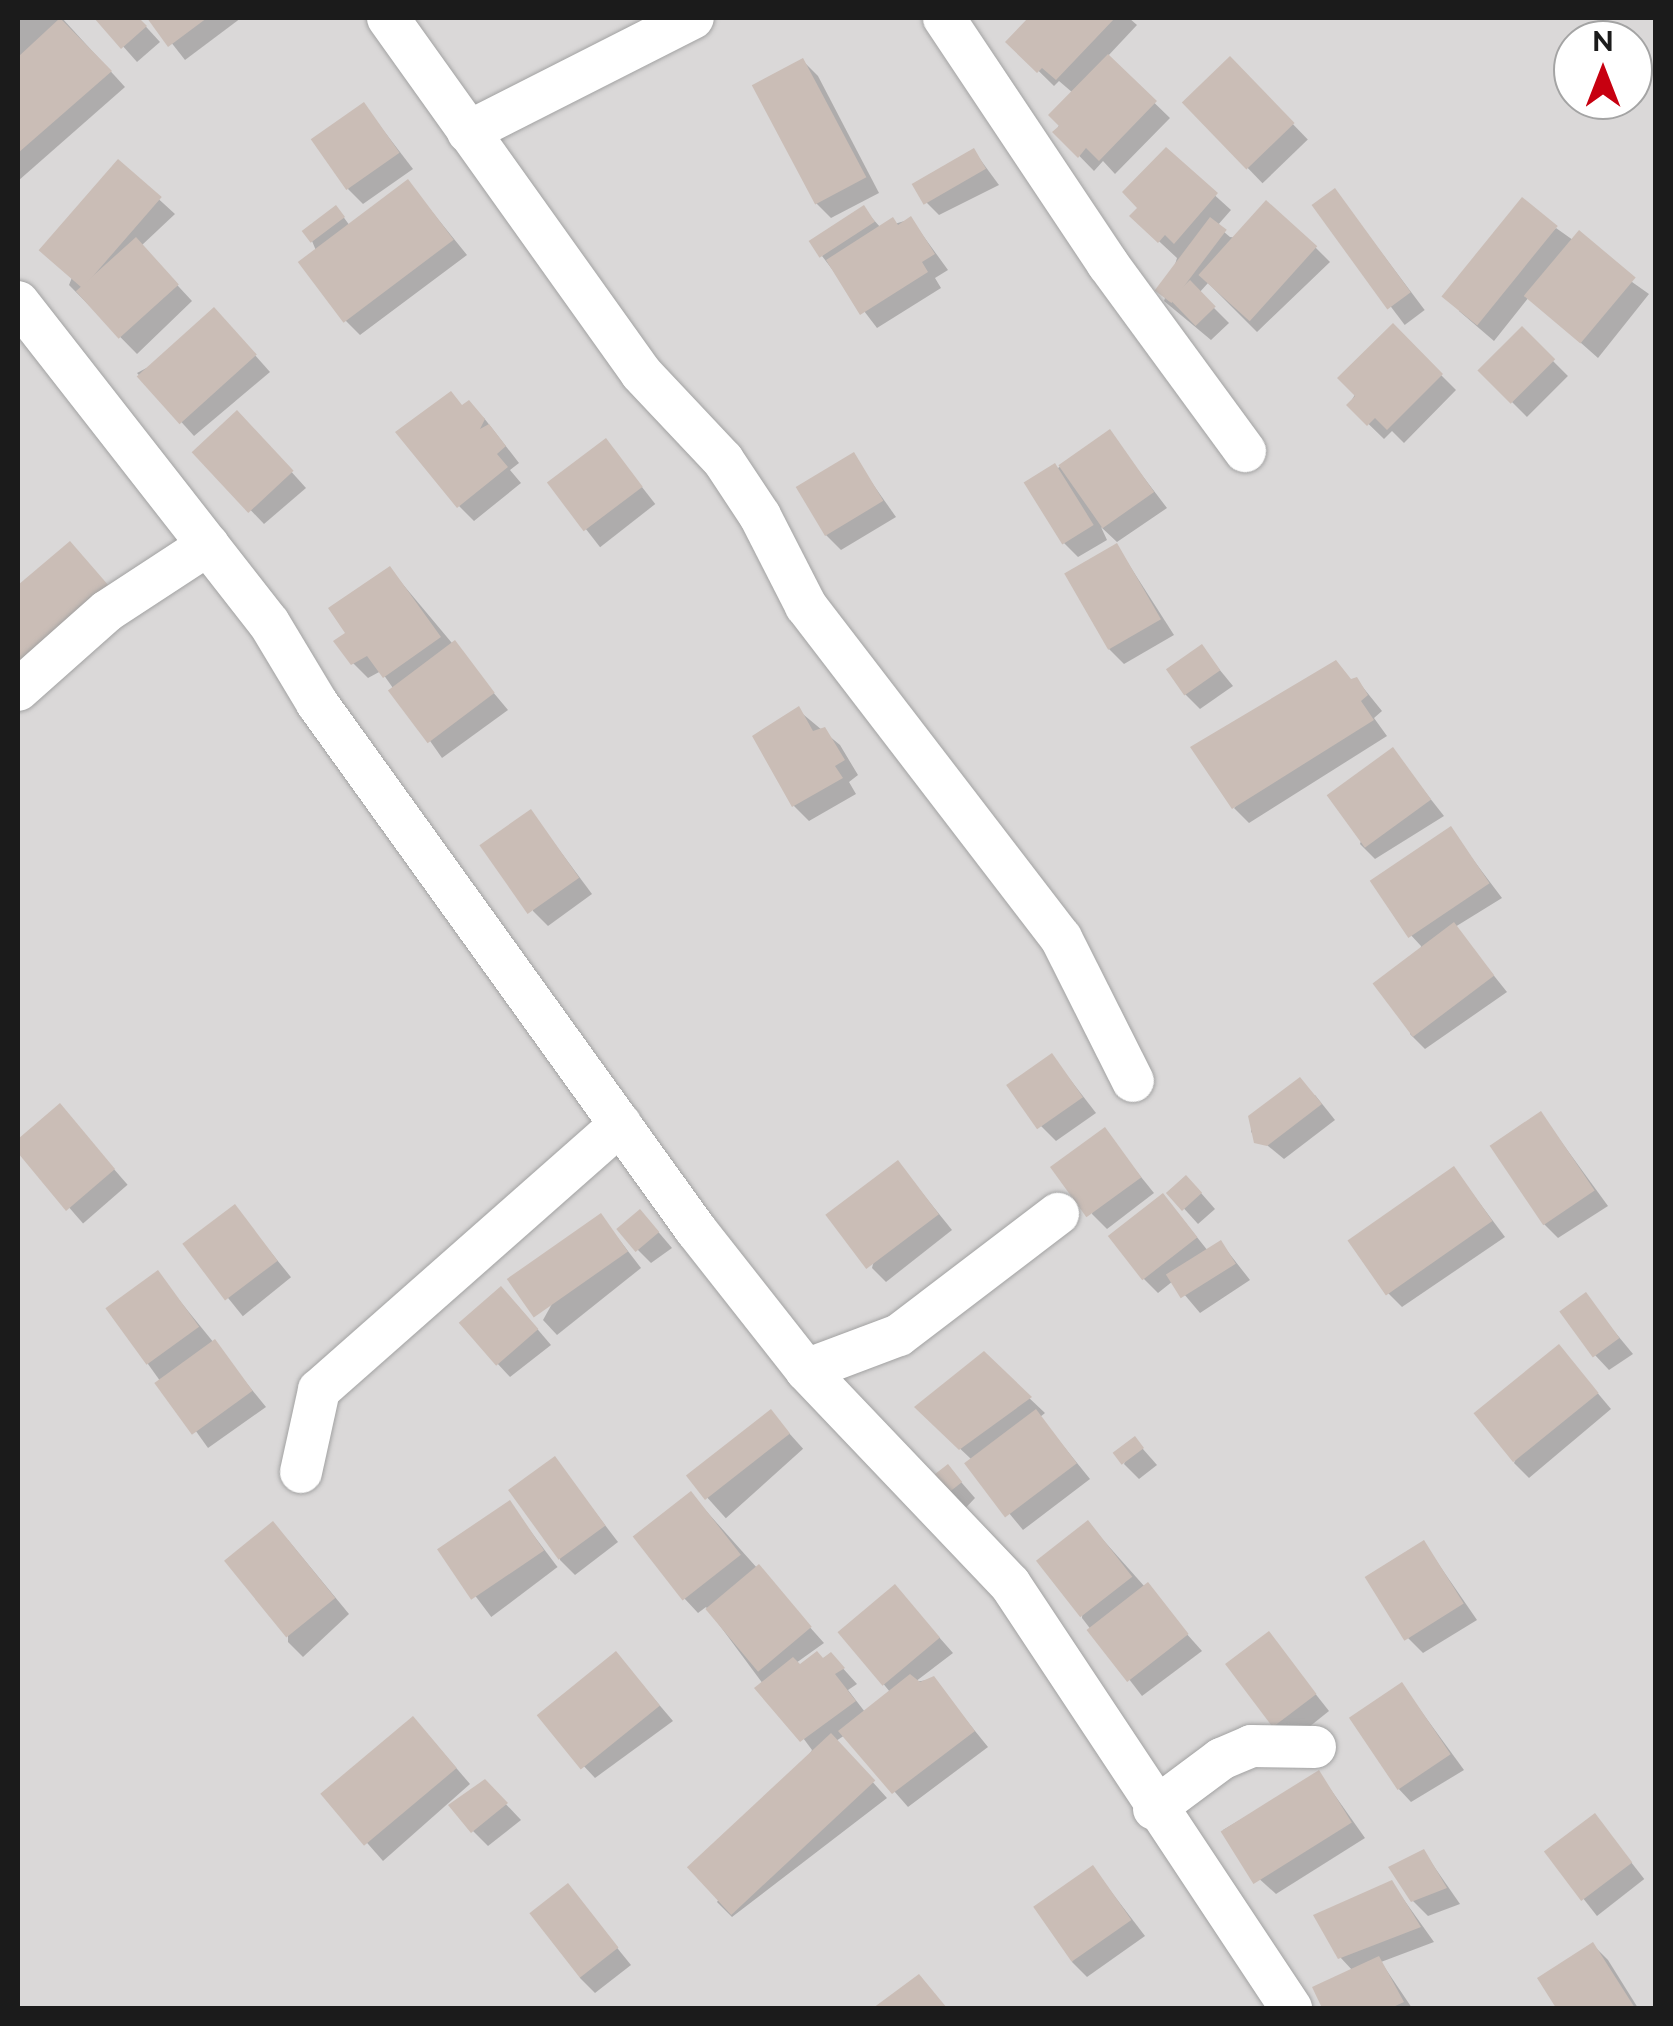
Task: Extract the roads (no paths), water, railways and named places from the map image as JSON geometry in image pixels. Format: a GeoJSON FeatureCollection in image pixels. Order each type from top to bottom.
{"type":"FeatureCollection","features":[{"type":"Feature","properties":{"kind":"street"},"geometry":{"type":"LineString","coordinates":[[388,18],[641,373],[722,460],[760,516],[806,606],[1061,938],[1133,1082]]}},
{"type":"Feature","properties":{"kind":"street"},"geometry":{"type":"LineString","coordinates":[[468,132],[693,18]]}},
{"type":"Feature","properties":{"kind":"street"},"geometry":{"type":"LineString","coordinates":[[944,18],[1108,264],[1245,450]]}},
{"type":"Feature","properties":{"kind":"street"},"geometry":{"type":"LineString","coordinates":[[18,302],[208,545],[620,1124],[806,1370],[1010,1584],[1154,1809],[1292,2008]]}},
{"type":"Feature","properties":{"kind":"street"},"geometry":{"type":"LineString","coordinates":[[18,690],[107,611],[208,545]]}},
{"type":"Feature","properties":{"kind":"street"},"geometry":{"type":"LineString","coordinates":[[301,1472],[319,1390],[620,1124]]}},
{"type":"Feature","properties":{"kind":"street"},"geometry":{"type":"LineString","coordinates":[[806,1370],[899,1335],[1058,1214]]}},
{"type":"Feature","properties":{"kind":"street"},"geometry":{"type":"LineString","coordinates":[[1154,1809],[1221,1759],[1250,1746],[1315,1747]]}}]}
